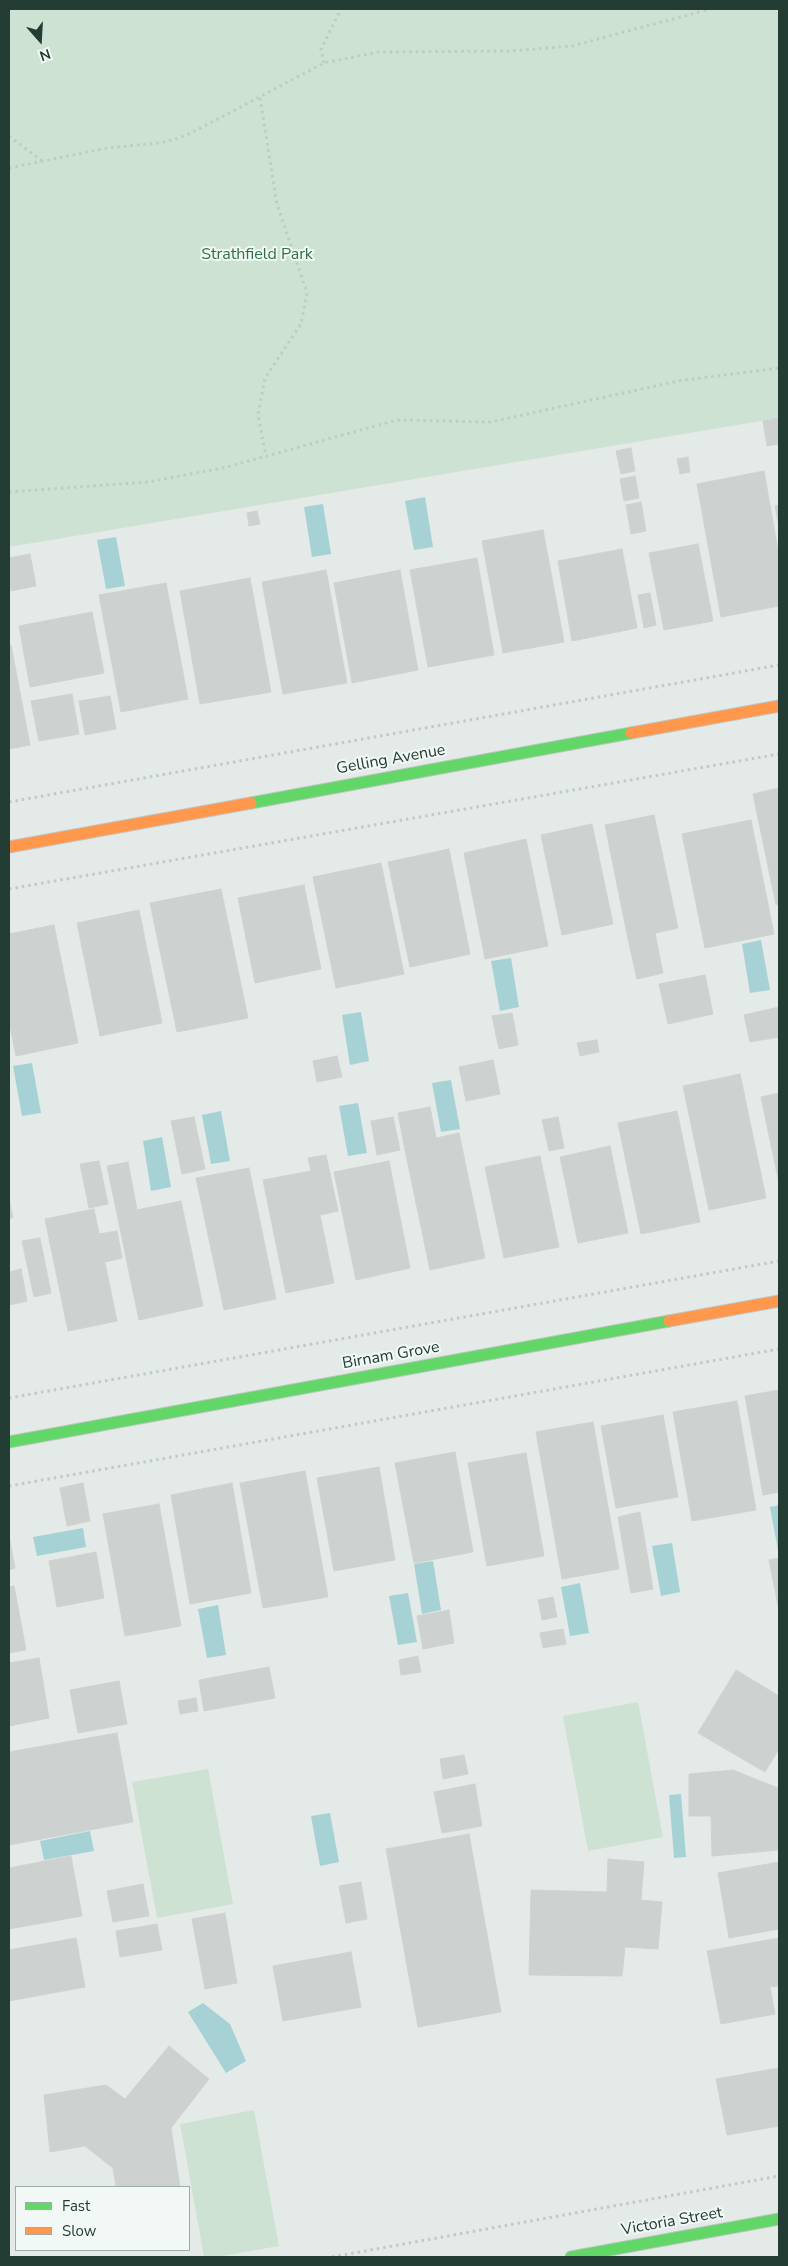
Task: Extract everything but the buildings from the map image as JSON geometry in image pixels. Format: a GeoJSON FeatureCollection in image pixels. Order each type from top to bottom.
{"type":"FeatureCollection","features":[{"type":"Feature","properties":{"kind":"street","name":"Gelling Avenue"},"geometry":{"type":"LineString","coordinates":[[9,847],[779,706]]}},
{"type":"Feature","properties":{"kind":"street","name":"Birnam Grove"},"geometry":{"type":"LineString","coordinates":[[9,1442],[779,1301]]}},
{"type":"Feature","properties":{"kind":"street","name":"Victoria Street"},"geometry":{"type":"LineString","coordinates":[[571,2257],[779,2219]]}},
{"type":"Feature","properties":{"kind":"path"},"geometry":{"type":"LineString","coordinates":[[324,63],[321,49],[341,9]]}},
{"type":"Feature","properties":{"kind":"path"},"geometry":{"type":"LineString","coordinates":[[9,168],[106,148],[159,143],[179,138],[260,98],[324,63],[378,52],[511,51],[572,46],[710,9]]}},
{"type":"Feature","properties":{"kind":"path"},"geometry":{"type":"LineString","coordinates":[[260,98],[277,204],[307,293],[302,324],[265,378],[258,415],[266,456]]}},
{"type":"Feature","properties":{"kind":"path"},"geometry":{"type":"LineString","coordinates":[[9,136],[42,161]]}},
{"type":"Feature","properties":{"kind":"path"},"geometry":{"type":"LineString","coordinates":[[9,492],[148,482],[227,467],[396,420],[491,422],[678,381],[779,368]]}},
{"type":"Feature","properties":{"kind":"path"},"geometry":{"type":"LineString","coordinates":[[9,802],[779,665]]}},
{"type":"Feature","properties":{"kind":"path"},"geometry":{"type":"LineString","coordinates":[[9,889],[779,754]]}},
{"type":"Feature","properties":{"kind":"path"},"geometry":{"type":"LineString","coordinates":[[9,1398],[779,1262]]}},
{"type":"Feature","properties":{"kind":"path"},"geometry":{"type":"LineString","coordinates":[[9,1486],[779,1349]]}},
{"type":"Feature","properties":{"kind":"path"},"geometry":{"type":"LineString","coordinates":[[332,2257],[779,2176]]}},
{"type":"Feature","properties":{"kind":"green space","name":"Strathfield Park"},"geometry":{"type":"Polygon","coordinates":[[[9,9],[779,9],[779,418],[9,547],[9,9]]]}},
{"type":"Feature","properties":{"kind":"green space"},"geometry":{"type":"Polygon","coordinates":[[[638,1702],[663,1837],[588,1851],[563,1716],[638,1702]]]}},
{"type":"Feature","properties":{"kind":"green space"},"geometry":{"type":"Polygon","coordinates":[[[208,1769],[233,1904],[157,1918],[132,1782],[208,1769]]]}},
{"type":"Feature","properties":{"kind":"green space"},"geometry":{"type":"Polygon","coordinates":[[[254,2110],[279,2246],[217,2257],[204,2257],[180,2124],[254,2110]]]}},
{"type":"Feature","properties":{"kind":"water"},"geometry":{"type":"Polygon","coordinates":[[[425,497],[433,547],[414,550],[405,501],[425,497]]]}},
{"type":"Feature","properties":{"kind":"water"},"geometry":{"type":"Polygon","coordinates":[[[323,504],[331,554],[312,557],[304,507],[323,504]]]}},
{"type":"Feature","properties":{"kind":"water"},"geometry":{"type":"Polygon","coordinates":[[[116,537],[125,586],[106,589],[97,540],[116,537]]]}},
{"type":"Feature","properties":{"kind":"water"},"geometry":{"type":"Polygon","coordinates":[[[761,940],[770,990],[750,993],[742,944],[761,940]]]}},
{"type":"Feature","properties":{"kind":"water"},"geometry":{"type":"Polygon","coordinates":[[[511,958],[519,1007],[500,1011],[491,961],[511,958]]]}},
{"type":"Feature","properties":{"kind":"water"},"geometry":{"type":"Polygon","coordinates":[[[361,1012],[369,1061],[350,1065],[342,1015],[361,1012]]]}},
{"type":"Feature","properties":{"kind":"water"},"geometry":{"type":"Polygon","coordinates":[[[32,1063],[41,1113],[22,1116],[13,1066],[32,1063]]]}},
{"type":"Feature","properties":{"kind":"water"},"geometry":{"type":"Polygon","coordinates":[[[451,1080],[460,1129],[441,1132],[432,1083],[451,1080]]]}},
{"type":"Feature","properties":{"kind":"water"},"geometry":{"type":"Polygon","coordinates":[[[358,1103],[367,1153],[348,1156],[339,1106],[358,1103]]]}},
{"type":"Feature","properties":{"kind":"water"},"geometry":{"type":"Polygon","coordinates":[[[221,1111],[230,1161],[211,1164],[202,1115],[221,1111]]]}},
{"type":"Feature","properties":{"kind":"water"},"geometry":{"type":"Polygon","coordinates":[[[162,1137],[171,1187],[151,1191],[143,1141],[162,1137]]]}},
{"type":"Feature","properties":{"kind":"water"},"geometry":{"type":"Polygon","coordinates":[[[779,1505],[779,1556],[770,1507],[779,1505]]]}},
{"type":"Feature","properties":{"kind":"water"},"geometry":{"type":"Polygon","coordinates":[[[83,1528],[86,1547],[37,1556],[33,1537],[83,1528]]]}},
{"type":"Feature","properties":{"kind":"water"},"geometry":{"type":"Polygon","coordinates":[[[672,1543],[680,1592],[661,1596],[652,1546],[672,1543]]]}},
{"type":"Feature","properties":{"kind":"water"},"geometry":{"type":"Polygon","coordinates":[[[433,1561],[441,1610],[422,1614],[414,1564],[433,1561]]]}},
{"type":"Feature","properties":{"kind":"water"},"geometry":{"type":"Polygon","coordinates":[[[580,1583],[589,1633],[570,1636],[561,1587],[580,1583]]]}},
{"type":"Feature","properties":{"kind":"water"},"geometry":{"type":"Polygon","coordinates":[[[408,1593],[417,1642],[398,1645],[389,1596],[408,1593]]]}},
{"type":"Feature","properties":{"kind":"water"},"geometry":{"type":"Polygon","coordinates":[[[218,1605],[226,1655],[207,1658],[198,1609],[218,1605]]]}},
{"type":"Feature","properties":{"kind":"water"},"geometry":{"type":"Polygon","coordinates":[[[681,1794],[686,1857],[674,1858],[669,1795],[681,1794]]]}},
{"type":"Feature","properties":{"kind":"water"},"geometry":{"type":"Polygon","coordinates":[[[330,1813],[339,1862],[320,1866],[311,1816],[330,1813]]]}},
{"type":"Feature","properties":{"kind":"water"},"geometry":{"type":"Polygon","coordinates":[[[90,1831],[94,1851],[44,1860],[40,1841],[90,1831]]]}},
{"type":"Feature","properties":{"kind":"water"},"geometry":{"type":"Polygon","coordinates":[[[203,2003],[230,2024],[246,2061],[226,2073],[188,2012],[203,2003]]]}},
{"type":"Feature","properties":{"kind":"traffic: fast"},"geometry":{"type":"LineString","coordinates":[[251,803],[631,733]]}},
{"type":"Feature","properties":{"kind":"traffic: fast"},"geometry":{"type":"LineString","coordinates":[[9,1442],[669,1321]]}},
{"type":"Feature","properties":{"kind":"traffic: fast"},"geometry":{"type":"LineString","coordinates":[[571,2257],[779,2219]]}},
{"type":"Feature","properties":{"kind":"traffic: slow"},"geometry":{"type":"LineString","coordinates":[[631,733],[779,706]]}},
{"type":"Feature","properties":{"kind":"traffic: slow"},"geometry":{"type":"LineString","coordinates":[[9,847],[251,803]]}},
{"type":"Feature","properties":{"kind":"traffic: slow"},"geometry":{"type":"LineString","coordinates":[[669,1321],[779,1301]]}}]}
